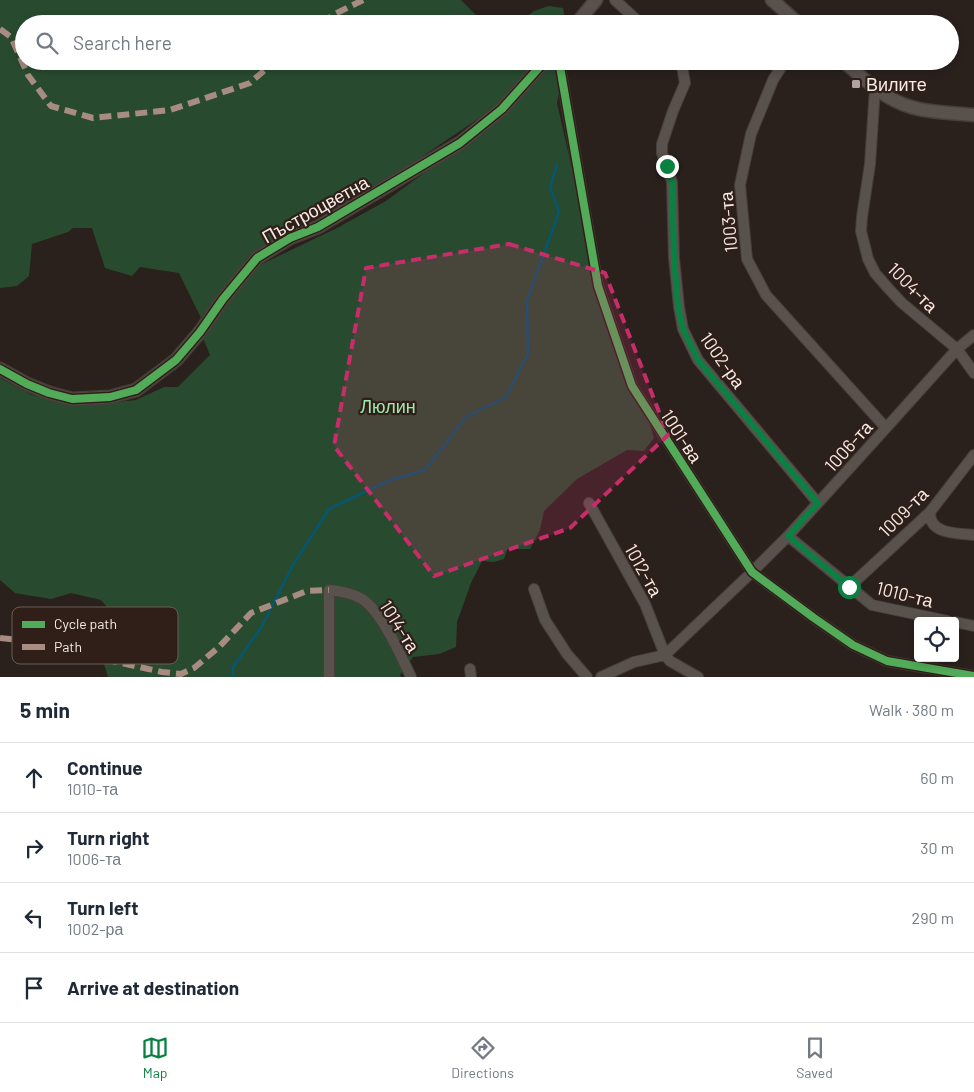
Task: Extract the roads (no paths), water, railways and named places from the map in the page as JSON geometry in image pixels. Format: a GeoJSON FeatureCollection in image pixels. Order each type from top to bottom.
{"type":"FeatureCollection","features":[{"type":"Feature","properties":{"kind":"street"},"geometry":{"type":"LineString","coordinates":[[584,15],[596,0]]}},
{"type":"Feature","properties":{"kind":"street"},"geometry":{"type":"LineString","coordinates":[[615,0],[631,15]]}},
{"type":"Feature","properties":{"kind":"street"},"geometry":{"type":"LineString","coordinates":[[772,0],[790,15]]}},
{"type":"Feature","properties":{"kind":"street","name":"Пъстроцветна"},"geometry":{"type":"LineString","coordinates":[[0,370],[27,384],[72,399],[110,397],[136,390],[176,360],[257,258],[290,238],[318,227],[460,143],[502,109],[537,70]]}},
{"type":"Feature","properties":{"kind":"street","name":"1001-ва"},"geometry":{"type":"LineString","coordinates":[[561,70],[598,286],[632,386],[752,572],[845,639],[887,661],[974,676]]}},
{"type":"Feature","properties":{"kind":"street","name":"1002-ра"},"geometry":{"type":"LineString","coordinates":[[683,70],[685,83],[662,144],[662,153],[672,182],[674,258],[678,307],[683,329],[698,360],[818,503]]}},
{"type":"Feature","properties":{"kind":"street","name":"1003-та"},"geometry":{"type":"LineString","coordinates":[[779,70],[751,134],[740,185],[747,259],[766,295],[886,428]]}},
{"type":"Feature","properties":{"kind":"street"},"geometry":{"type":"LineString","coordinates":[[854,70],[887,96],[911,107],[974,115]]}},
{"type":"Feature","properties":{"kind":"street","name":"1004-та"},"geometry":{"type":"LineString","coordinates":[[875,88],[870,164],[861,231],[866,252],[875,273],[902,303],[956,349],[974,373]]}},
{"type":"Feature","properties":{"kind":"street","name":"1006-та"},"geometry":{"type":"LineString","coordinates":[[665,655],[788,536],[956,349],[974,336]]}},
{"type":"Feature","properties":{"kind":"street","name":"1009-та"},"geometry":{"type":"LineString","coordinates":[[849,587],[930,512],[974,455]]}},
{"type":"Feature","properties":{"kind":"street","name":"1012-та"},"geometry":{"type":"LineString","coordinates":[[589,502],[645,604],[665,655]]}},
{"type":"Feature","properties":{"kind":"street"},"geometry":{"type":"LineString","coordinates":[[930,512],[932,522],[938,529],[974,536]]}},
{"type":"Feature","properties":{"kind":"street","name":"1010-та"},"geometry":{"type":"LineString","coordinates":[[788,536],[872,605],[929,617]]}},
{"type":"Feature","properties":{"kind":"street"},"geometry":{"type":"LineString","coordinates":[[534,589],[545,620],[567,654],[587,677]]}},
{"type":"Feature","properties":{"kind":"street","name":"1014-та"},"geometry":{"type":"LineString","coordinates":[[329,677],[329,590],[344,591],[363,599],[375,612],[397,647],[411,677]]}},
{"type":"Feature","properties":{"kind":"street"},"geometry":{"type":"LineString","coordinates":[[959,623],[974,626]]}},
{"type":"Feature","properties":{"kind":"street"},"geometry":{"type":"LineString","coordinates":[[601,677],[634,662],[665,655],[670,661],[698,677]]}},
{"type":"Feature","properties":{"kind":"waterway"},"geometry":{"type":"LineString","coordinates":[[233,677],[233,667],[261,628],[293,565],[329,509],[388,481],[425,470],[466,417],[506,397],[528,354],[527,301],[559,212],[550,187],[557,165]]}},
{"type":"Feature","properties":{"kind":"place","name":"Вилите"},"geometry":{"type":"Point","coordinates":[856,84]}},
{"type":"Feature","properties":{"kind":"park label","name":"Люлин"},"geometry":{"type":"Point","coordinates":[388,406]}}]}
